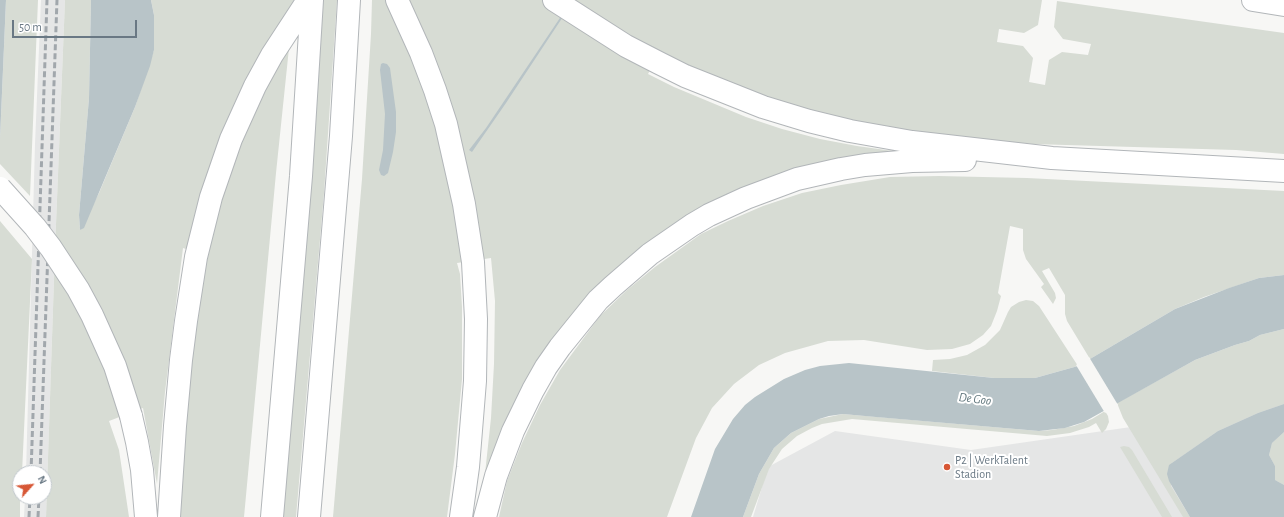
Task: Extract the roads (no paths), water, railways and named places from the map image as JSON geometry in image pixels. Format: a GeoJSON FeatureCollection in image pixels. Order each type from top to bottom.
{"type":"FeatureCollection","features":[{"type":"Feature","properties":{"kind":"highway"},"geometry":{"type":"LineString","coordinates":[[169,517],[181,360],[196,257],[210,197],[231,139],[255,86],[272,55],[308,0]]}},
{"type":"Feature","properties":{"kind":"highway"},"geometry":{"type":"LineString","coordinates":[[272,517],[302,176],[312,0]]}},
{"type":"Feature","properties":{"kind":"highway"},"geometry":{"type":"LineString","coordinates":[[309,517],[341,136],[349,0]]}},
{"type":"Feature","properties":{"kind":"highway"},"geometry":{"type":"LineString","coordinates":[[397,0],[421,53],[446,124],[464,204],[472,262],[476,319],[475,382],[468,467],[460,517]]}},
{"type":"Feature","properties":{"kind":"highway"},"geometry":{"type":"LineString","coordinates":[[554,0],[610,35],[659,63],[711,87],[763,107],[809,121],[843,129],[912,142],[1052,158],[1284,170]]}},
{"type":"Feature","properties":{"kind":"highway"},"geometry":{"type":"LineString","coordinates":[[1253,0],[1284,5]]}},
{"type":"Feature","properties":{"kind":"highway"},"geometry":{"type":"LineString","coordinates":[[485,517],[496,476],[513,431],[533,390],[560,346],[582,319],[613,286],[650,254],[692,225],[723,208],[771,188],[797,179],[840,169],[865,165],[912,161],[1052,158]]}},
{"type":"Feature","properties":{"kind":"highway"},"geometry":{"type":"LineString","coordinates":[[0,188],[35,226],[55,253],[78,289],[115,366],[131,416],[137,442],[142,470],[146,517]]}},
{"type":"Feature","properties":{"kind":"water"},"geometry":{"type":"Polygon","coordinates":[[[0,0],[6,0],[0,139],[0,0]]]}},
{"type":"Feature","properties":{"kind":"water"},"geometry":{"type":"Polygon","coordinates":[[[91,0],[151,0],[154,15],[154,50],[150,66],[135,107],[84,228],[80,230],[79,215],[89,98],[91,0]]]}},
{"type":"Feature","properties":{"kind":"water"},"geometry":{"type":"Polygon","coordinates":[[[572,0],[574,0],[506,103],[472,152],[469,150],[486,128],[572,0]]]}},
{"type":"Feature","properties":{"kind":"water"},"geometry":{"type":"Polygon","coordinates":[[[381,64],[387,64],[390,68],[396,112],[396,132],[393,152],[388,173],[384,176],[381,175],[379,170],[383,150],[385,114],[380,70],[381,64]]]}},
{"type":"Feature","properties":{"kind":"water","name":"De Goo"},"geometry":{"type":"Polygon","coordinates":[[[1284,275],[1284,329],[1260,335],[1249,341],[1195,360],[1084,422],[1065,428],[1039,431],[843,414],[829,416],[819,419],[791,433],[774,448],[759,474],[743,517],[691,517],[715,449],[733,419],[745,405],[755,397],[784,379],[805,370],[820,366],[849,363],[994,378],[1035,378],[1078,366],[1175,309],[1259,278],[1284,275]]]}},
{"type":"Feature","properties":{"kind":"water"},"geometry":{"type":"Polygon","coordinates":[[[1284,404],[1284,432],[1272,443],[1269,455],[1275,466],[1275,480],[1284,485],[1284,517],[1190,517],[1169,481],[1167,474],[1169,465],[1218,431],[1258,413],[1284,404]]]}},
{"type":"Feature","properties":{"kind":"railway"},"geometry":{"type":"LineString","coordinates":[[31,465],[47,0]]}},
{"type":"Feature","properties":{"kind":"railway"},"geometry":{"type":"LineString","coordinates":[[40,465],[57,0]]}},
{"type":"Feature","properties":{"kind":"railway"},"geometry":{"type":"LineString","coordinates":[[29,517],[30,505]]}},
{"type":"Feature","properties":{"kind":"railway"},"geometry":{"type":"LineString","coordinates":[[38,517],[39,505]]}},
{"type":"Feature","properties":{"kind":"place","name":"P2 | WerkTalent Stadion"},"geometry":{"type":"Point","coordinates":[947,467]}}]}
